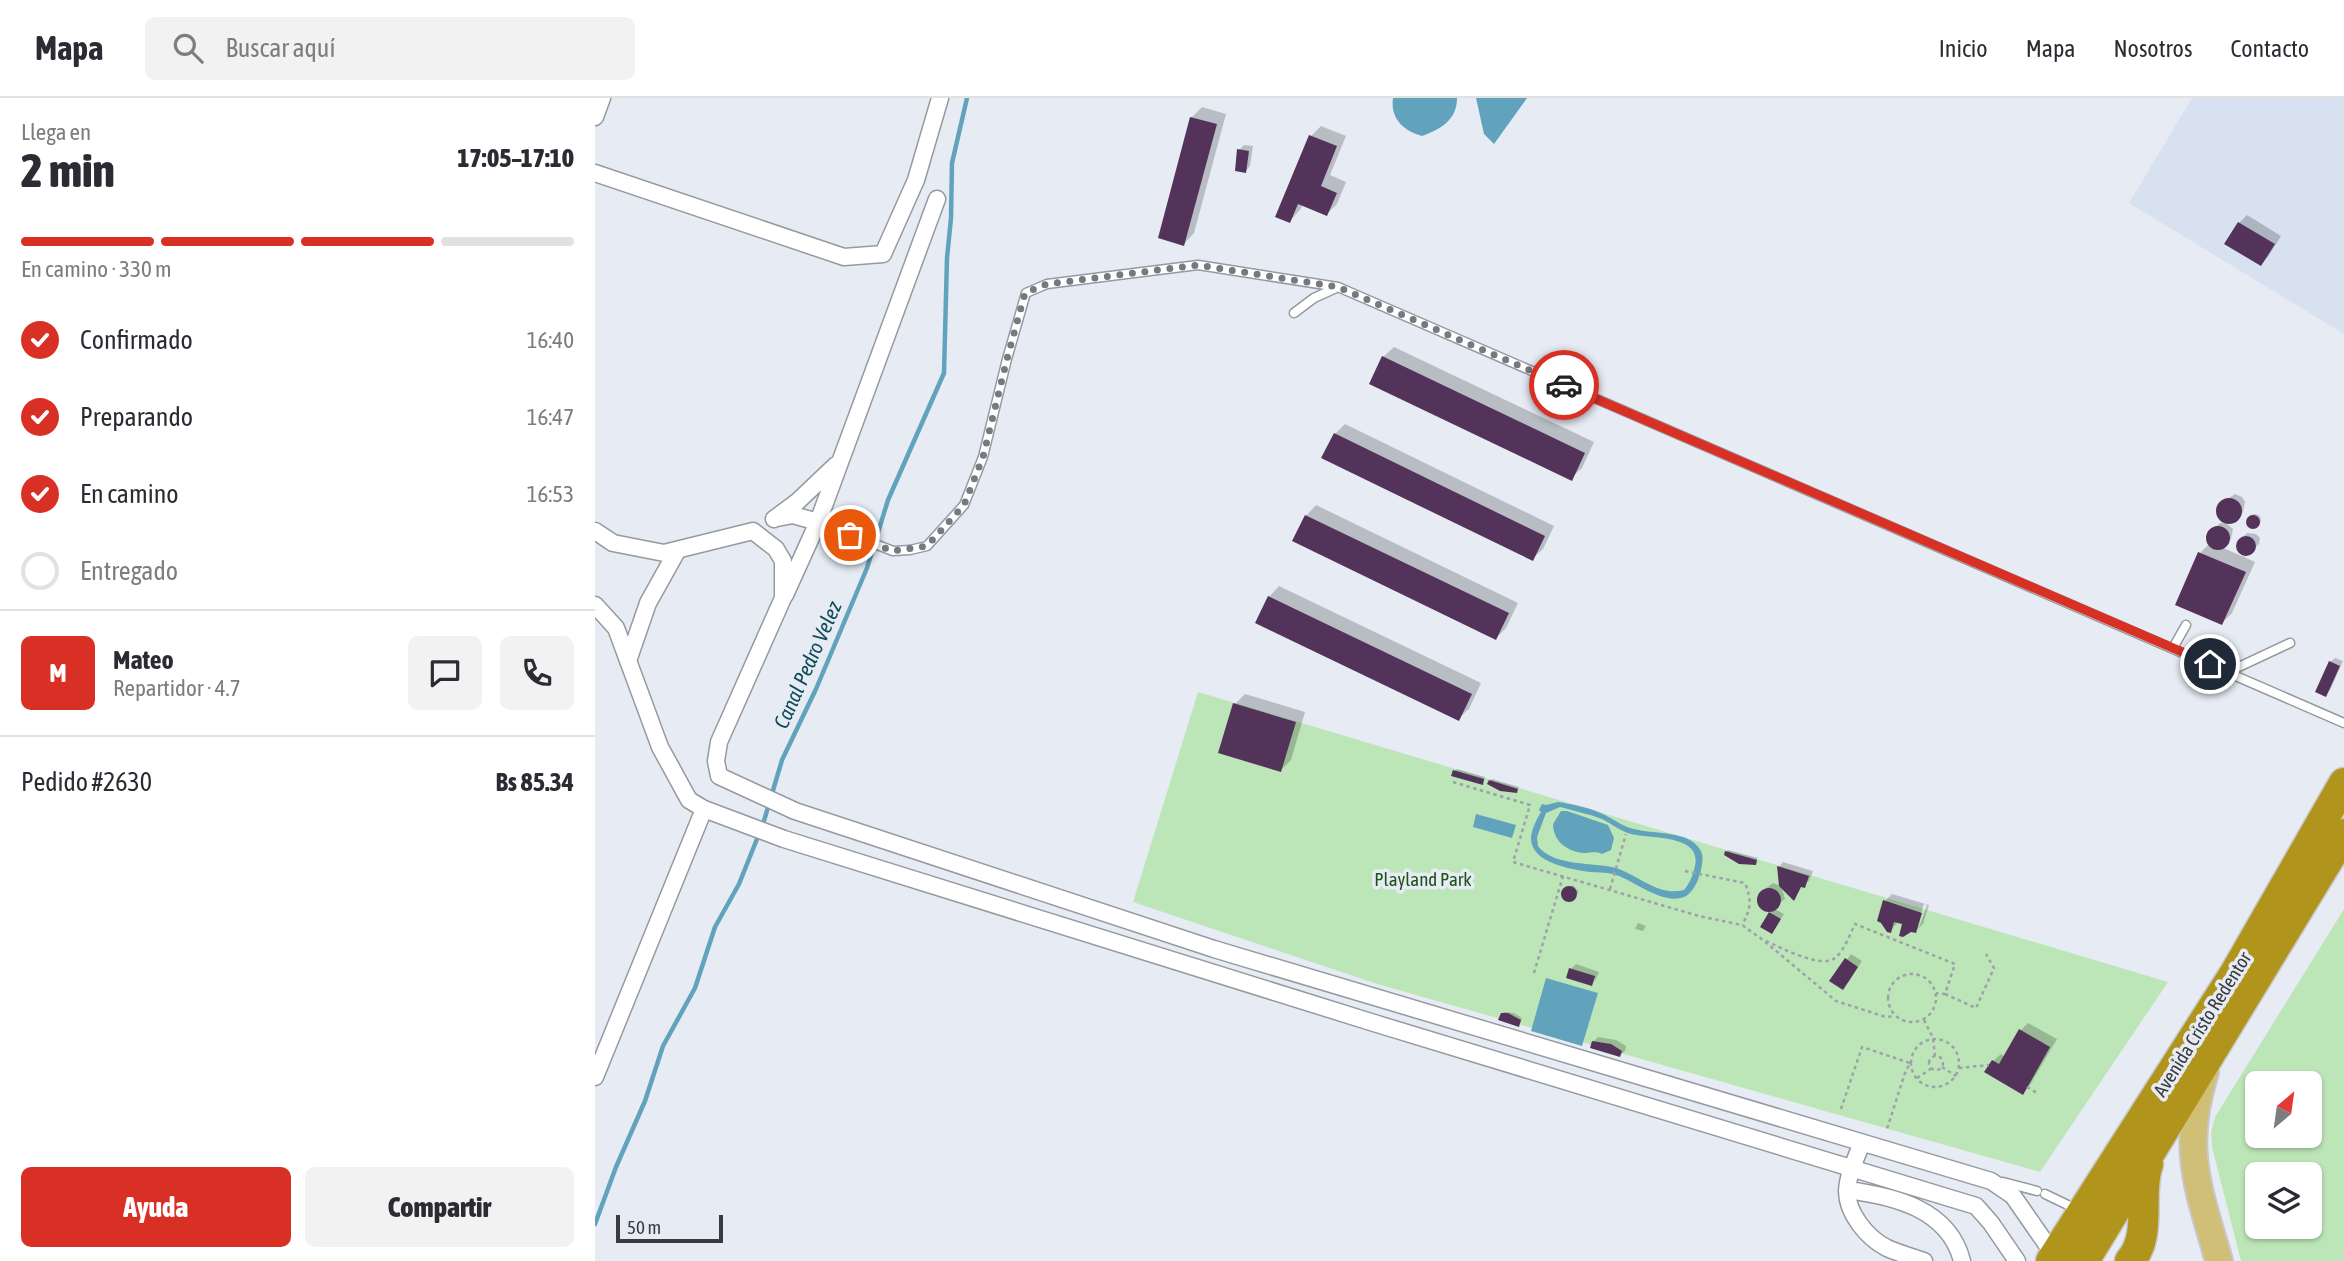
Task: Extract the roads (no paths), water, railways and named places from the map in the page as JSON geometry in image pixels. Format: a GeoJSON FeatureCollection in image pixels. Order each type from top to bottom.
{"type":"FeatureCollection","features":[{"type":"Feature","properties":{"kind":"highway","name":"Avenida Cristo Redentor"},"geometry":{"type":"LineString","coordinates":[[2068,1259],[2146,1135],[2344,783]]}},
{"type":"Feature","properties":{"kind":"highway","name":"Avenida Cristo Redentor"},"geometry":{"type":"LineString","coordinates":[[2068,1259],[2082,1211],[2212,1050],[2344,834]]}},
{"type":"Feature","properties":{"kind":"highway"},"geometry":{"type":"LineString","coordinates":[[2130,1261],[2141,1238],[2146,1135]]}},
{"type":"Feature","properties":{"kind":"main road"},"geometry":{"type":"LineString","coordinates":[[2212,1050],[2196,1100],[2192,1140],[2195,1178],[2219,1261]]}},
{"type":"Feature","properties":{"kind":"street"},"geometry":{"type":"LineString","coordinates":[[595,117],[602,98]]}},
{"type":"Feature","properties":{"kind":"street"},"geometry":{"type":"LineString","coordinates":[[595,173],[844,257],[883,254],[916,180],[940,98]]}},
{"type":"Feature","properties":{"kind":"street"},"geometry":{"type":"LineString","coordinates":[[937,199],[818,523],[719,742],[716,761],[719,776],[795,811],[1214,949],[1991,1181],[2013,1196],[2047,1245],[2068,1259]]}},
{"type":"Feature","properties":{"kind":"street"},"geometry":{"type":"LineString","coordinates":[[595,531],[613,543],[664,553],[753,531],[797,502],[840,461]]}},
{"type":"Feature","properties":{"kind":"street"},"geometry":{"type":"LineString","coordinates":[[774,519],[793,515],[818,523]]}},
{"type":"Feature","properties":{"kind":"street"},"geometry":{"type":"LineString","coordinates":[[753,531],[776,549],[783,561],[783,598]]}},
{"type":"Feature","properties":{"kind":"street"},"geometry":{"type":"LineString","coordinates":[[628,661],[648,603],[677,551]]}},
{"type":"Feature","properties":{"kind":"street"},"geometry":{"type":"LineString","coordinates":[[595,605],[616,628],[660,747],[689,800],[704,809],[784,839],[953,892],[1976,1206],[2017,1261]]}},
{"type":"Feature","properties":{"kind":"street"},"geometry":{"type":"LineString","coordinates":[[595,1077],[704,809]]}},
{"type":"Feature","properties":{"kind":"street"},"geometry":{"type":"LineString","coordinates":[[953,892],[965,884],[969,877],[965,866]]}},
{"type":"Feature","properties":{"kind":"street"},"geometry":{"type":"LineString","coordinates":[[994,904],[994,892],[1004,880]]}},
{"type":"Feature","properties":{"kind":"street"},"geometry":{"type":"LineString","coordinates":[[1862,1143],[1852,1167],[1847,1190],[1849,1208],[1865,1229],[1885,1247],[1924,1261]]}},
{"type":"Feature","properties":{"kind":"street"},"geometry":{"type":"LineString","coordinates":[[1847,1190],[1880,1194],[1932,1215],[1957,1242],[1962,1261]]}},
{"type":"Feature","properties":{"kind":"lane"},"geometry":{"type":"LineString","coordinates":[[818,523],[893,551],[927,546],[964,505],[983,457],[1025,293],[1047,284],[1198,265],[1338,287],[2344,723]]}},
{"type":"Feature","properties":{"kind":"lane"},"geometry":{"type":"LineString","coordinates":[[1294,313],[1314,298],[1338,287]]}},
{"type":"Feature","properties":{"kind":"lane"},"geometry":{"type":"LineString","coordinates":[[2173,649],[2186,625]]}},
{"type":"Feature","properties":{"kind":"lane"},"geometry":{"type":"LineString","coordinates":[[2228,672],[2290,643]]}},
{"type":"Feature","properties":{"kind":"lane"},"geometry":{"type":"LineString","coordinates":[[1993,1177],[2008,1185],[2041,1193],[2082,1211]]}},
{"type":"Feature","properties":{"kind":"water"},"geometry":{"type":"Polygon","coordinates":[[[1393,98],[1457,98],[1454,112],[1447,123],[1422,136],[1409,131],[1396,118],[1393,98]]]}},
{"type":"Feature","properties":{"kind":"water"},"geometry":{"type":"Polygon","coordinates":[[[1476,98],[1527,98],[1494,144],[1484,134],[1476,98]]]}},
{"type":"Feature","properties":{"kind":"water"},"geometry":{"type":"Polygon","coordinates":[[[1558,802],[1576,805],[1600,813],[1629,828],[1687,839],[1699,848],[1702,854],[1701,871],[1695,886],[1686,896],[1669,898],[1610,873],[1572,869],[1544,859],[1532,846],[1531,837],[1541,812],[1539,810],[1542,804],[1558,802]],[[1560,807],[1546,813],[1537,837],[1538,846],[1545,853],[1564,861],[1616,868],[1657,888],[1675,891],[1684,890],[1688,885],[1695,866],[1695,856],[1691,848],[1683,843],[1631,834],[1602,819],[1560,807]]]}},
{"type":"Feature","properties":{"kind":"water"},"geometry":{"type":"Polygon","coordinates":[[[1561,811],[1608,825],[1614,838],[1611,850],[1602,854],[1567,848],[1555,836],[1553,824],[1561,811]]]}},
{"type":"Feature","properties":{"kind":"water"},"geometry":{"type":"Polygon","coordinates":[[[1476,814],[1516,825],[1512,838],[1473,827],[1476,814]]]}},
{"type":"Feature","properties":{"kind":"water"},"geometry":{"type":"Polygon","coordinates":[[[1546,978],[1598,993],[1582,1046],[1531,1031],[1546,978]]]}},
{"type":"Feature","properties":{"kind":"waterway","name":"Canal Pedro Velez"},"geometry":{"type":"LineString","coordinates":[[595,1224],[645,1101],[663,1046],[695,988],[715,927],[739,884],[763,824],[782,760],[816,689],[867,568],[888,500],[944,373],[952,163],[967,98]]}},
{"type":"Feature","properties":{"kind":"park label","name":"Playland Park"},"geometry":{"type":"Point","coordinates":[1423,879]}}]}
